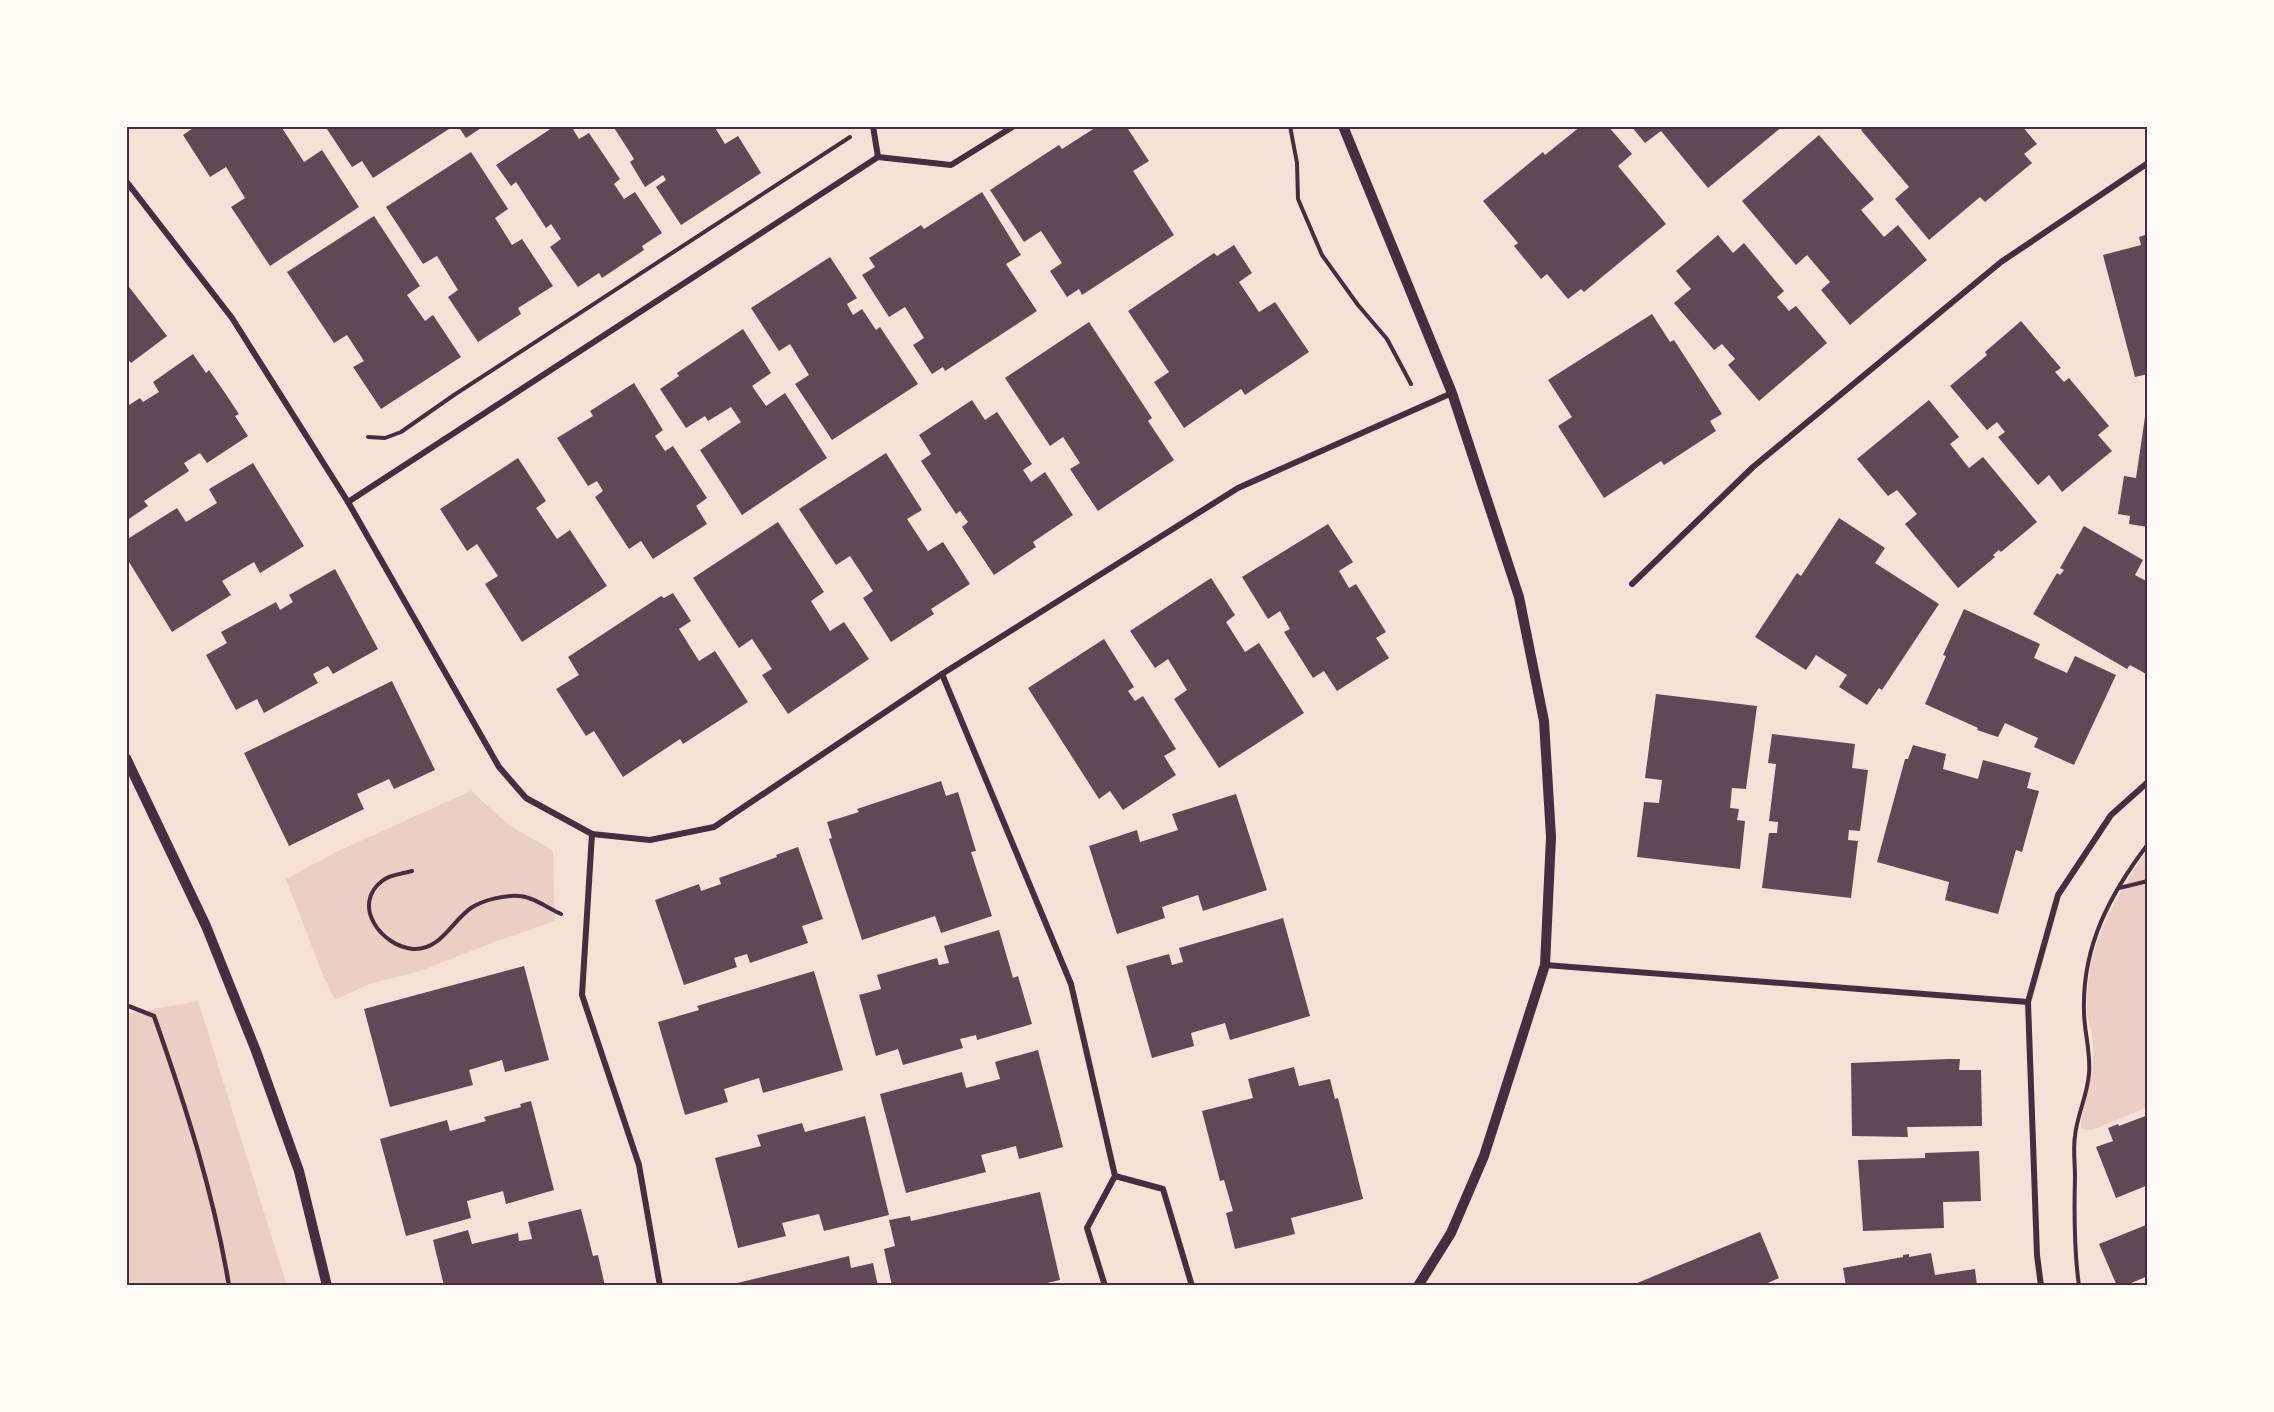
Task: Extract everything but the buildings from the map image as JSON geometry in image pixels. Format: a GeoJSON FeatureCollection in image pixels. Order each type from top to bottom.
{"type":"FeatureCollection","features":[{"type":"Feature","properties":{"kind":"street"},"geometry":{"type":"LineString","coordinates":[[873,126],[878,157]]}},
{"type":"Feature","properties":{"kind":"street"},"geometry":{"type":"LineString","coordinates":[[348,502],[878,157],[951,165],[1014,126]]}},
{"type":"Feature","properties":{"kind":"street"},"geometry":{"type":"LineString","coordinates":[[1343,126],[1452,393],[1519,597],[1544,721],[1551,837],[1545,965],[1484,1156],[1451,1233],[1418,1286]]}},
{"type":"Feature","properties":{"kind":"street"},"geometry":{"type":"LineString","coordinates":[[1632,584],[1753,467],[2001,262],[2148,163]]}},
{"type":"Feature","properties":{"kind":"street"},"geometry":{"type":"LineString","coordinates":[[126,181],[232,318],[348,502],[499,767],[526,798],[592,834],[650,840],[714,826],[942,674],[1238,488],[1452,393]]}},
{"type":"Feature","properties":{"kind":"street"},"geometry":{"type":"LineString","coordinates":[[942,674],[1071,984],[1116,1176],[1087,1228],[1105,1286]]}},
{"type":"Feature","properties":{"kind":"street"},"geometry":{"type":"LineString","coordinates":[[126,758],[206,926],[256,1051],[299,1170],[327,1286]]}},
{"type":"Feature","properties":{"kind":"street"},"geometry":{"type":"LineString","coordinates":[[2041,1286],[2037,1255],[2028,1002],[2058,895],[2111,815],[2148,782]]}},
{"type":"Feature","properties":{"kind":"street"},"geometry":{"type":"LineString","coordinates":[[592,834],[582,995],[639,1165],[660,1286]]}},
{"type":"Feature","properties":{"kind":"street"},"geometry":{"type":"LineString","coordinates":[[1545,965],[2028,1002]]}},
{"type":"Feature","properties":{"kind":"street"},"geometry":{"type":"LineString","coordinates":[[1116,1176],[1163,1190],[1192,1286]]}},
{"type":"Feature","properties":{"kind":"lane"},"geometry":{"type":"LineString","coordinates":[[126,1005],[154,1016],[190,1119],[224,1256],[229,1286]]}},
{"type":"Feature","properties":{"kind":"path"},"geometry":{"type":"LineString","coordinates":[[1290,126],[1297,164],[1298,199],[1322,255],[1358,305],[1387,339],[1423,406]]}},
{"type":"Feature","properties":{"kind":"path"},"geometry":{"type":"LineString","coordinates":[[368,437],[385,438],[401,432],[454,394],[849,138],[853,132]]}},
{"type":"Feature","properties":{"kind":"path"},"geometry":{"type":"LineString","coordinates":[[2079,1286],[2075,1254],[2074,1135],[2085,1103],[2090,1073],[2084,1009],[2085,970],[2103,917],[2148,844]]}},
{"type":"Feature","properties":{"kind":"path"},"geometry":{"type":"LineString","coordinates":[[412,871],[389,876],[381,881],[370,894],[368,908],[377,929],[398,946],[415,949],[431,946],[471,908],[498,898],[521,896],[586,926]]}},
{"type":"Feature","properties":{"kind":"path"},"geometry":{"type":"LineString","coordinates":[[2119,888],[2148,881]]}},
{"type":"Feature","properties":{"kind":"shaded area"},"geometry":{"type":"Polygon","coordinates":[[[471,791],[509,825],[553,851],[555,921],[417,972],[369,984],[335,1000],[324,978],[286,879],[338,851],[471,791]]]}},
{"type":"Feature","properties":{"kind":"shaded area"},"geometry":{"type":"Polygon","coordinates":[[[2148,850],[2148,1107],[2092,1130],[2081,1129],[2093,1071],[2093,1039],[2087,1011],[2090,968],[2113,906],[2148,850]]]}},
{"type":"Feature","properties":{"kind":"shaded area"},"geometry":{"type":"Polygon","coordinates":[[[198,1001],[287,1286],[126,1286],[126,1014],[198,1001]]]}}]}
